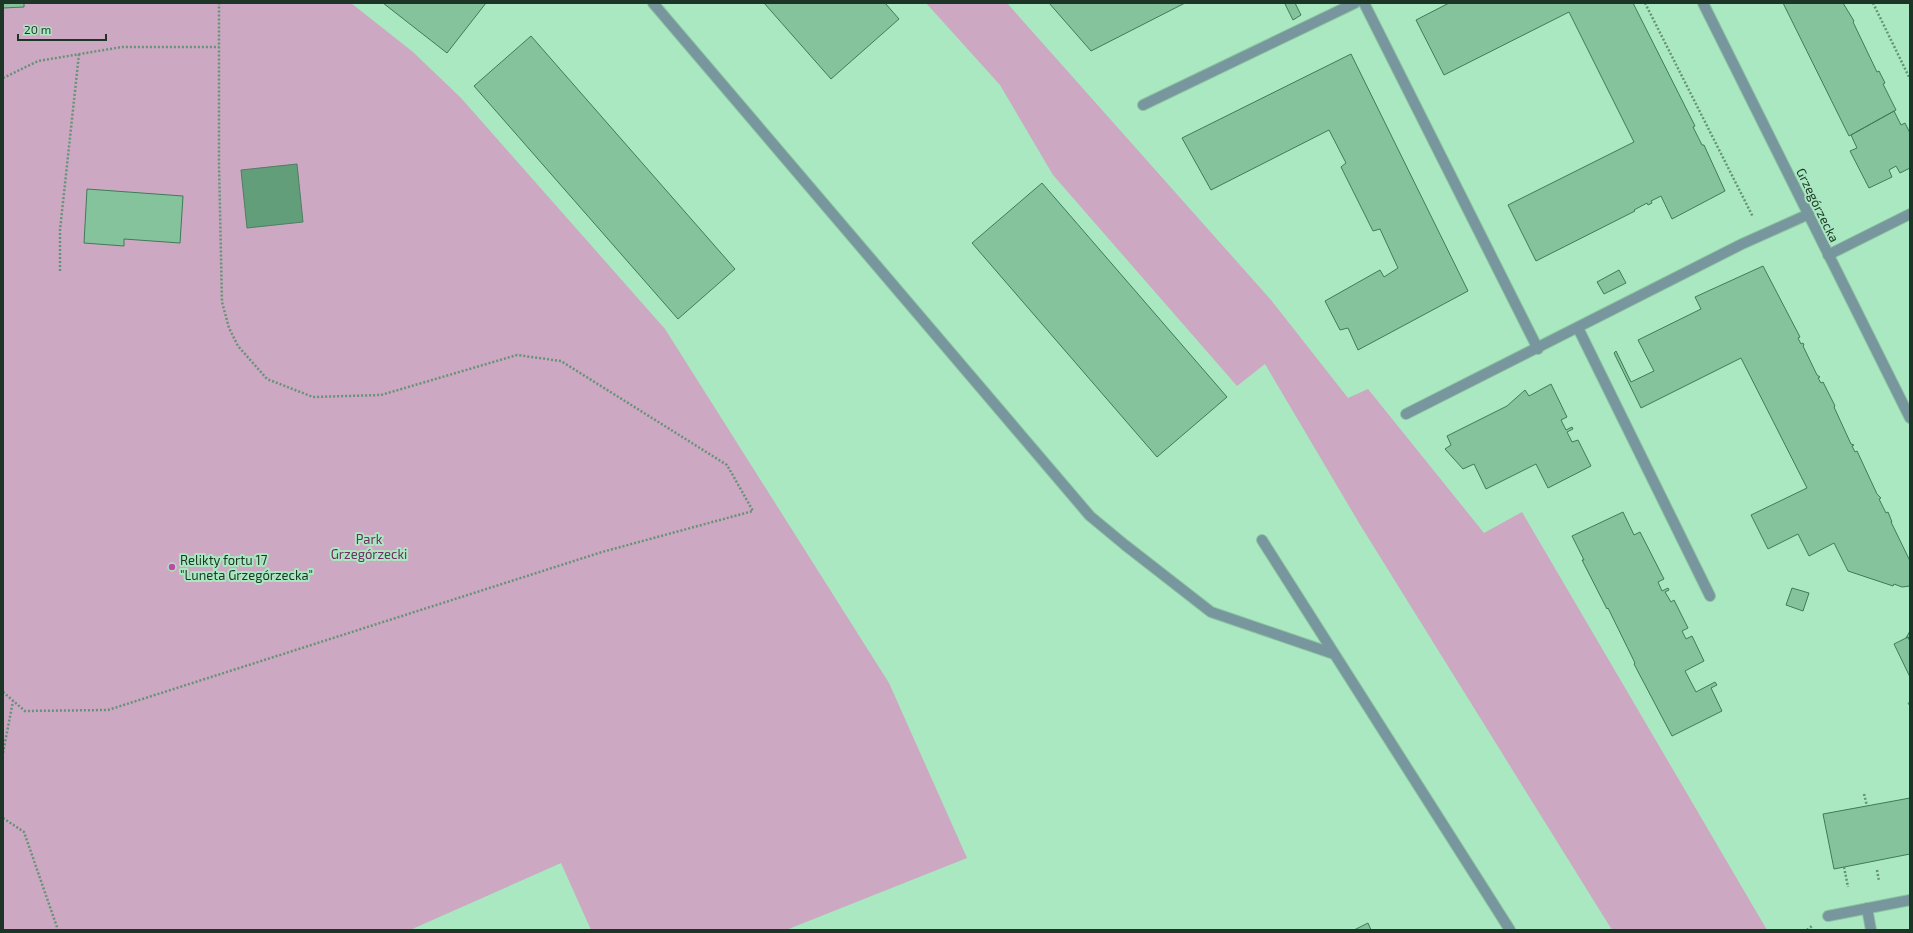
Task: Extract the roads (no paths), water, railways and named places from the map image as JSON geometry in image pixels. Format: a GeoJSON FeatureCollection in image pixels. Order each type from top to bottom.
{"type":"FeatureCollection","features":[{"type":"Feature","properties":{"kind":"street"},"geometry":{"type":"LineString","coordinates":[[653,3],[1090,516],[1211,612],[1334,654]]}},
{"type":"Feature","properties":{"kind":"street"},"geometry":{"type":"LineString","coordinates":[[1143,105],[1356,3]]}},
{"type":"Feature","properties":{"kind":"street"},"geometry":{"type":"LineString","coordinates":[[1364,3],[1538,349]]}},
{"type":"Feature","properties":{"kind":"street","name":"Grzegórzecka"},"geometry":{"type":"LineString","coordinates":[[1703,3],[1910,418]]}},
{"type":"Feature","properties":{"kind":"street"},"geometry":{"type":"LineString","coordinates":[[1406,414],[1809,214]]}},
{"type":"Feature","properties":{"kind":"street"},"geometry":{"type":"LineString","coordinates":[[1828,255],[1910,214]]}},
{"type":"Feature","properties":{"kind":"street"},"geometry":{"type":"LineString","coordinates":[[1578,328],[1710,596]]}},
{"type":"Feature","properties":{"kind":"street"},"geometry":{"type":"LineString","coordinates":[[1262,540],[1510,930]]}},
{"type":"Feature","properties":{"kind":"street"},"geometry":{"type":"LineString","coordinates":[[1828,916],[1910,900]]}},
{"type":"Feature","properties":{"kind":"street"},"geometry":{"type":"LineString","coordinates":[[1867,908],[1871,930]]}},
{"type":"Feature","properties":{"kind":"place","name":"Relikty fortu 17 \"Luneta Grzegórzecka\""},"geometry":{"type":"Point","coordinates":[172,567]}},
{"type":"Feature","properties":{"kind":"park label","name":"Park Grzegórzecki"},"geometry":{"type":"Point","coordinates":[369,546]}}]}
